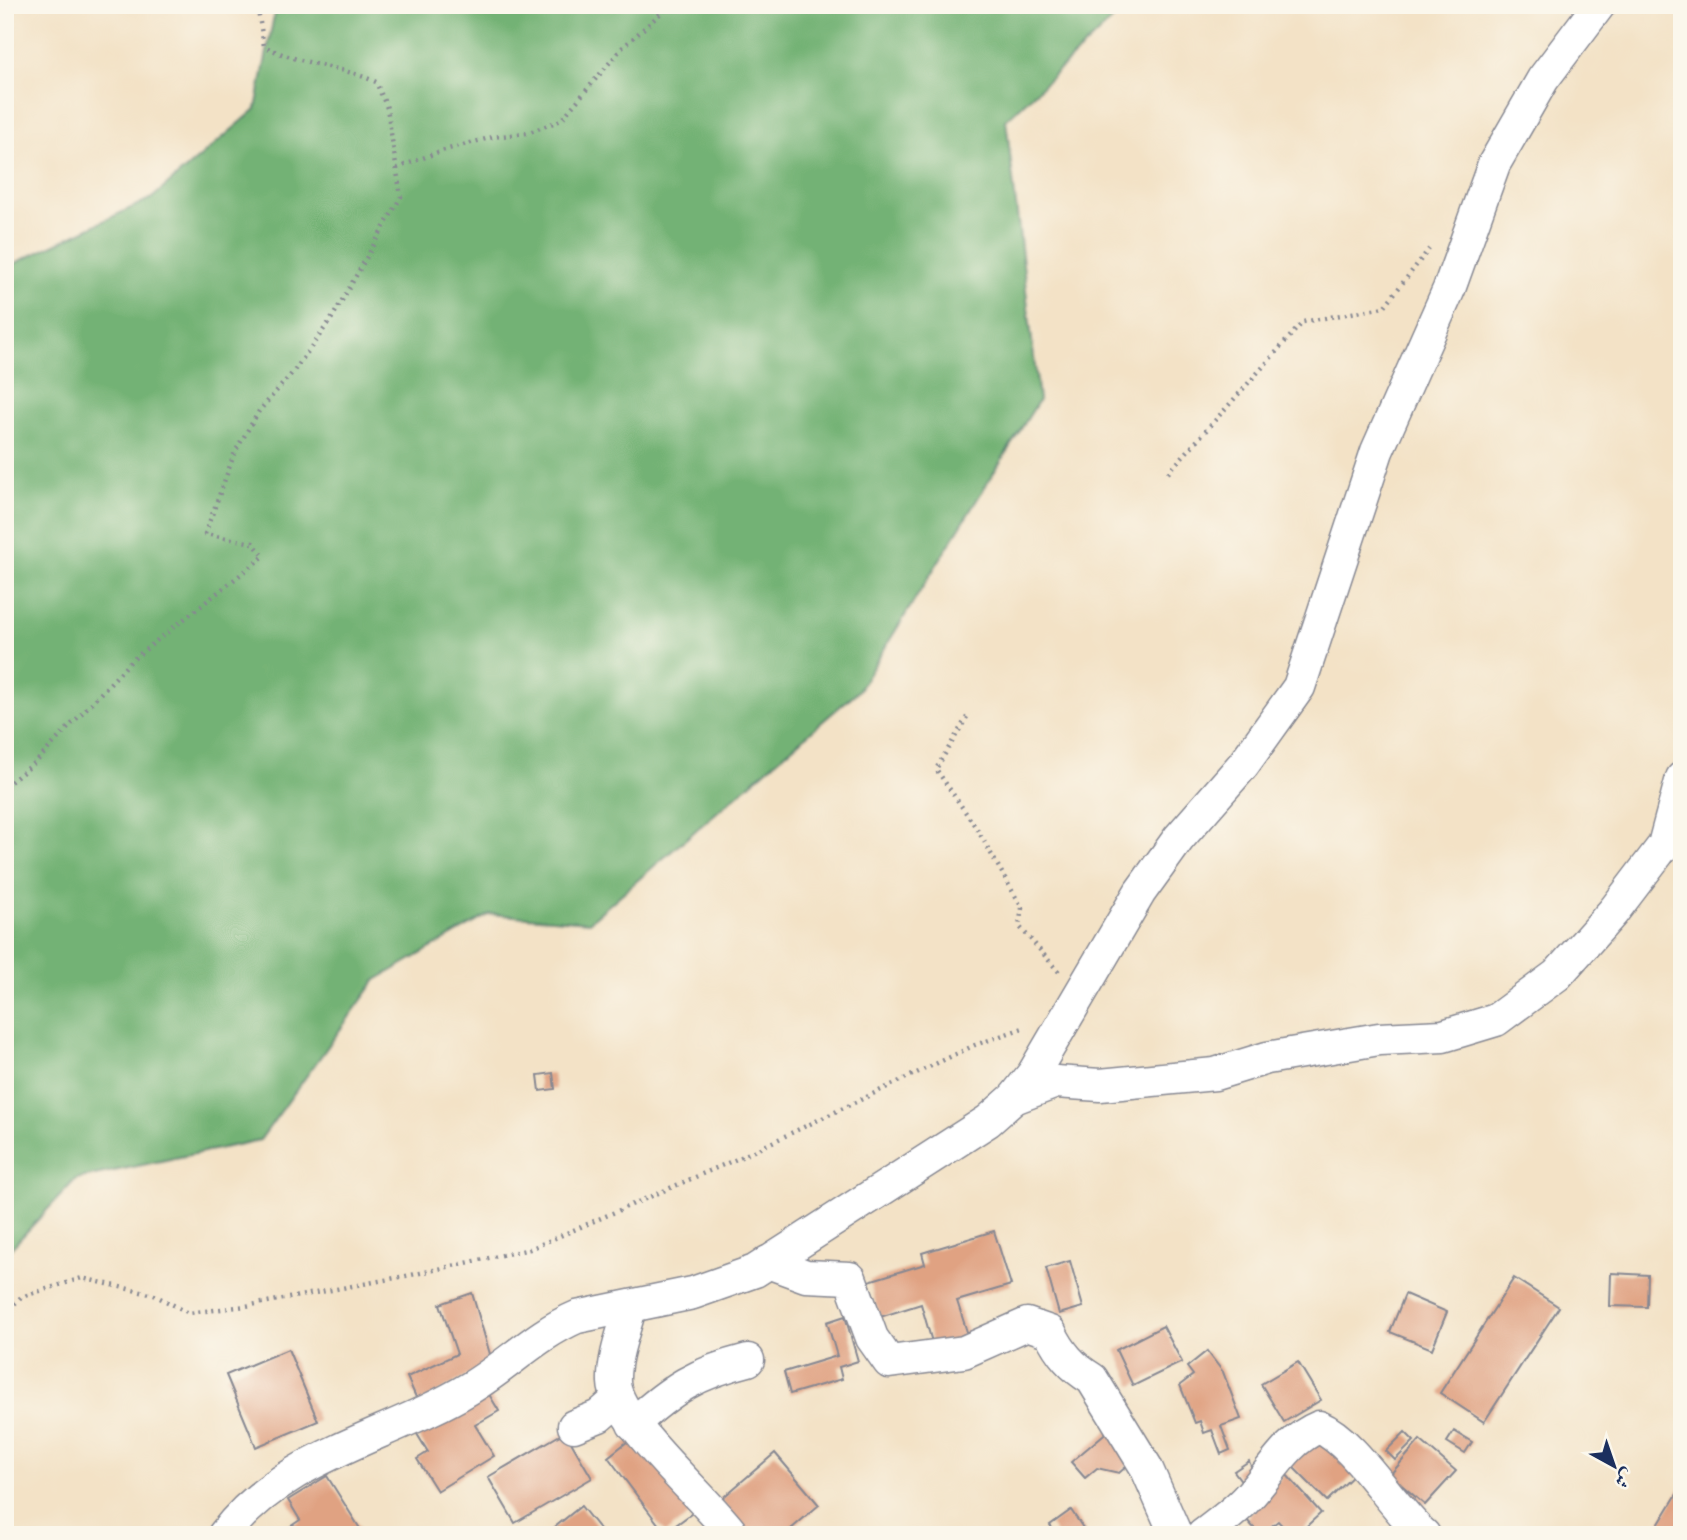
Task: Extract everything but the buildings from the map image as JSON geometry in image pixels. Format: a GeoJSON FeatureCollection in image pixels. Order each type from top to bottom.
{"type":"FeatureCollection","features":[{"type":"Feature","properties":{"kind":"street"},"geometry":{"type":"LineString","coordinates":[[224,1535],[250,1506],[300,1471],[328,1455],[423,1414],[470,1388],[559,1325],[588,1315],[629,1308],[715,1285],[755,1271],[988,1121],[1014,1098],[1048,1051],[1075,1000],[1140,892],[1179,838],[1242,765],[1299,687],[1377,452],[1449,289],[1494,164],[1544,79],[1599,5]]}},
{"type":"Feature","properties":{"kind":"street"},"geometry":{"type":"LineString","coordinates":[[1014,1098],[1056,1082],[1100,1085],[1215,1074],[1267,1058],[1379,1039],[1443,1036],[1496,1020],[1558,975],[1613,912],[1664,845],[1682,778]]}},
{"type":"Feature","properties":{"kind":"street"},"geometry":{"type":"LineString","coordinates":[[768,1262],[806,1276],[850,1278],[872,1338],[889,1362],[964,1352],[1027,1324],[1050,1332],[1060,1352],[1079,1371],[1092,1379],[1146,1467],[1176,1535]]}},
{"type":"Feature","properties":{"kind":"street"},"geometry":{"type":"LineString","coordinates":[[629,1308],[615,1369],[625,1412],[715,1510],[733,1535]]}},
{"type":"Feature","properties":{"kind":"street"},"geometry":{"type":"LineString","coordinates":[[574,1426],[599,1416],[625,1412],[718,1367],[748,1360]]}},
{"type":"Feature","properties":{"kind":"street"},"geometry":{"type":"LineString","coordinates":[[1203,1535],[1250,1496],[1286,1449],[1307,1432],[1319,1427],[1345,1442],[1400,1511],[1424,1535]]}},
{"type":"Feature","properties":{"kind":"path"},"geometry":{"type":"LineString","coordinates":[[5,786],[36,762],[131,661],[264,556],[253,543],[205,534],[210,514],[236,453],[259,411],[294,372],[332,318],[401,197],[387,108],[376,82],[358,74],[288,58],[264,46],[257,5]]}},
{"type":"Feature","properties":{"kind":"path"},"geometry":{"type":"LineString","coordinates":[[397,168],[441,151],[493,137],[527,133],[561,120],[622,48],[670,5]]}},
{"type":"Feature","properties":{"kind":"path"},"geometry":{"type":"LineString","coordinates":[[1168,473],[1303,322],[1384,307],[1433,243]]}},
{"type":"Feature","properties":{"kind":"path"},"geometry":{"type":"LineString","coordinates":[[5,1314],[21,1297],[82,1278],[153,1295],[189,1313],[246,1306],[530,1249],[738,1158],[1075,1000],[1019,926],[1022,908],[977,829],[936,769],[967,717]]}},
{"type":"Feature","properties":{"kind":"green space"},"geometry":{"type":"Polygon","coordinates":[[[276,5],[1128,5],[1006,120],[1039,400],[858,691],[589,922],[490,914],[376,980],[260,1140],[76,1179],[5,1255],[5,268],[152,198],[256,109],[276,5]]]}}]}
